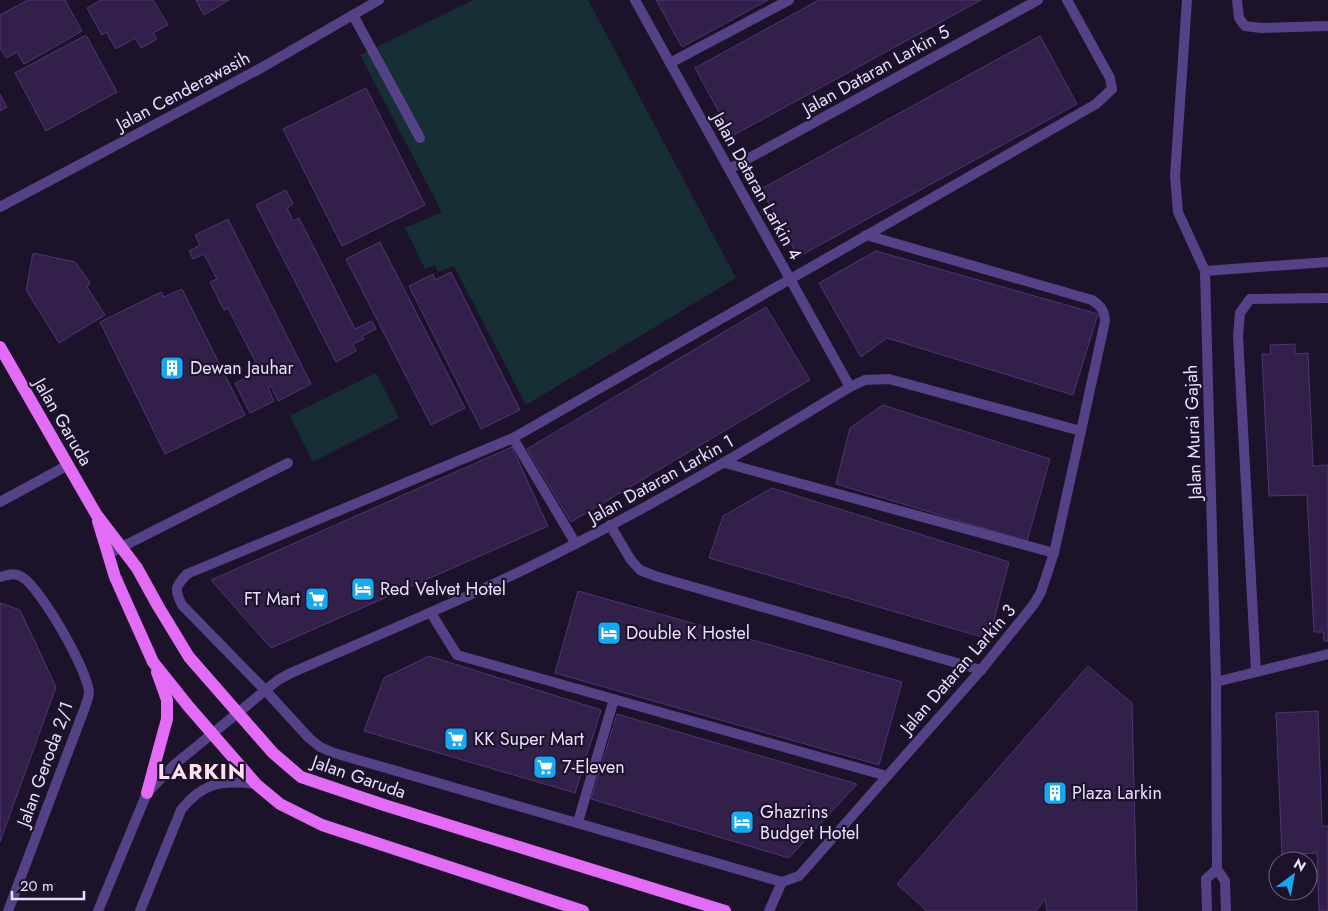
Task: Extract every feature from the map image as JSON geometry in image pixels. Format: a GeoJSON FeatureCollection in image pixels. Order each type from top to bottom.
{"type":"FeatureCollection","features":[{"type":"Feature","properties":{"kind":"main road","name":"Jalan Garuda"},"geometry":{"type":"LineString","coordinates":[[0,347],[96,514],[137,568],[190,657],[273,753],[301,777],[384,805],[725,911]]}},
{"type":"Feature","properties":{"kind":"main road","name":"Jalan Garuda"},"geometry":{"type":"LineString","coordinates":[[96,514],[115,577],[153,662],[189,707],[256,784],[280,804],[322,825],[583,911]]}},
{"type":"Feature","properties":{"kind":"main road"},"geometry":{"type":"LineString","coordinates":[[147,793],[167,719],[167,700],[153,662]]}},
{"type":"Feature","properties":{"kind":"street","name":"Jalan Cenderawasih"},"geometry":{"type":"LineString","coordinates":[[0,207],[261,68],[379,0]]}},
{"type":"Feature","properties":{"kind":"street","name":"Jalan Dataran Larkin 4"},"geometry":{"type":"LineString","coordinates":[[635,0],[850,387]]}},
{"type":"Feature","properties":{"kind":"street"},"geometry":{"type":"LineString","coordinates":[[670,64],[789,0]]}},
{"type":"Feature","properties":{"kind":"street","name":"Jalan Dataran Larkin 5"},"geometry":{"type":"LineString","coordinates":[[729,169],[1038,0]]}},
{"type":"Feature","properties":{"kind":"street"},"geometry":{"type":"LineString","coordinates":[[769,911],[782,882],[320,747],[309,738],[182,605],[176,593],[176,585],[187,574],[513,438],[1096,104],[1112,89],[1110,78],[1067,0]]}},
{"type":"Feature","properties":{"kind":"street","name":"Jalan Murai Gajah"},"geometry":{"type":"LineString","coordinates":[[1187,0],[1175,176],[1178,212],[1205,271],[1216,682],[1217,869],[1225,881],[1226,911]]}},
{"type":"Feature","properties":{"kind":"street"},"geometry":{"type":"LineString","coordinates":[[1237,0],[1239,18],[1245,26],[1261,28],[1328,26]]}},
{"type":"Feature","properties":{"kind":"street"},"geometry":{"type":"LineString","coordinates":[[353,16],[420,138]]}},
{"type":"Feature","properties":{"kind":"street","name":"Jalan Dataran Larkin 3"},"geometry":{"type":"LineString","coordinates":[[782,882],[799,876],[981,670],[1034,604],[1041,592],[1054,553],[1105,321],[1100,305],[1092,300],[866,235]]}},
{"type":"Feature","properties":{"kind":"street"},"geometry":{"type":"LineString","coordinates":[[1205,271],[1328,262]]}},
{"type":"Feature","properties":{"kind":"street"},"geometry":{"type":"LineString","coordinates":[[1256,672],[1238,336],[1240,313],[1250,300],[1328,298]]}},
{"type":"Feature","properties":{"kind":"street","name":"Jalan Dataran Larkin 1"},"geometry":{"type":"LineString","coordinates":[[147,793],[175,764],[265,690],[291,673],[430,613],[576,544],[725,463],[850,387],[865,380],[889,379],[1081,431]]}},
{"type":"Feature","properties":{"kind":"street"},"geometry":{"type":"LineString","coordinates":[[513,438],[576,544]]}},
{"type":"Feature","properties":{"kind":"street"},"geometry":{"type":"LineString","coordinates":[[108,554],[288,463]]}},
{"type":"Feature","properties":{"kind":"street"},"geometry":{"type":"LineString","coordinates":[[725,463],[1054,553]]}},
{"type":"Feature","properties":{"kind":"street"},"geometry":{"type":"LineString","coordinates":[[0,502],[68,465]]}},
{"type":"Feature","properties":{"kind":"street"},"geometry":{"type":"LineString","coordinates":[[610,526],[631,560],[640,570],[655,576],[981,670]]}},
{"type":"Feature","properties":{"kind":"street","name":"Jalan Geroda 2/1"},"geometry":{"type":"LineString","coordinates":[[0,577],[11,573],[22,576],[38,591],[82,666],[88,693],[79,723],[11,910]]}},
{"type":"Feature","properties":{"kind":"street"},"geometry":{"type":"LineString","coordinates":[[430,613],[457,655],[887,776]]}},
{"type":"Feature","properties":{"kind":"street"},"geometry":{"type":"LineString","coordinates":[[1216,682],[1328,654]]}},
{"type":"Feature","properties":{"kind":"street"},"geometry":{"type":"LineString","coordinates":[[578,822],[614,699]]}},
{"type":"Feature","properties":{"kind":"street"},"geometry":{"type":"LineString","coordinates":[[140,911],[180,810],[187,802],[216,783],[256,784]]}},
{"type":"Feature","properties":{"kind":"street"},"geometry":{"type":"LineString","coordinates":[[98,911],[147,793]]}},
{"type":"Feature","properties":{"kind":"street","name":"Jalan Murai Gajah"},"geometry":{"type":"LineString","coordinates":[[1207,911],[1206,879],[1217,869]]}},
{"type":"Feature","properties":{"kind":"green space"},"geometry":{"type":"Polygon","coordinates":[[[473,0],[588,0],[736,278],[526,405],[454,266],[438,272],[435,265],[425,269],[405,228],[442,212],[360,55],[473,0]]]}},
{"type":"Feature","properties":{"kind":"green space"},"geometry":{"type":"Polygon","coordinates":[[[376,373],[399,418],[313,462],[290,416],[376,373]]]}},
{"type":"Feature","properties":{"kind":"building"},"geometry":{"type":"Polygon","coordinates":[[[28,0],[65,0],[82,31],[24,64],[17,52],[6,58],[0,48],[0,15],[28,0]]]}},
{"type":"Feature","properties":{"kind":"building"},"geometry":{"type":"Polygon","coordinates":[[[101,0],[153,0],[168,25],[153,33],[157,39],[141,48],[135,38],[116,49],[106,32],[102,35],[87,8],[101,0]]]}},
{"type":"Feature","properties":{"kind":"building"},"geometry":{"type":"Polygon","coordinates":[[[196,0],[229,0],[204,15],[196,0]]]}},
{"type":"Feature","properties":{"kind":"building"},"geometry":{"type":"Polygon","coordinates":[[[656,0],[768,0],[682,47],[656,0]]]}},
{"type":"Feature","properties":{"kind":"building"},"geometry":{"type":"Polygon","coordinates":[[[819,0],[981,0],[732,136],[695,68],[819,0]]]}},
{"type":"Feature","properties":{"kind":"building"},"geometry":{"type":"Polygon","coordinates":[[[86,35],[117,92],[46,131],[15,73],[86,35]]]}},
{"type":"Feature","properties":{"kind":"building"},"geometry":{"type":"Polygon","coordinates":[[[1040,36],[1077,104],[798,257],[761,189],[1040,36]]]}},
{"type":"Feature","properties":{"kind":"building"},"geometry":{"type":"Polygon","coordinates":[[[366,88],[425,205],[342,246],[283,129],[366,88]]]}},
{"type":"Feature","properties":{"kind":"building"},"geometry":{"type":"Polygon","coordinates":[[[0,94],[7,107],[0,111],[0,94]]]}},
{"type":"Feature","properties":{"kind":"building"},"geometry":{"type":"Polygon","coordinates":[[[286,190],[293,204],[287,208],[293,221],[299,218],[355,329],[372,321],[376,329],[362,336],[364,339],[353,344],[356,351],[336,362],[256,205],[286,190]]]}},
{"type":"Feature","properties":{"kind":"building"},"geometry":{"type":"Polygon","coordinates":[[[228,219],[311,384],[278,401],[271,386],[268,388],[274,401],[250,413],[235,383],[260,371],[228,308],[224,310],[210,282],[217,279],[204,254],[193,259],[189,251],[200,245],[195,235],[228,219]]]}},
{"type":"Feature","properties":{"kind":"building"},"geometry":{"type":"Polygon","coordinates":[[[380,242],[465,408],[431,425],[346,259],[380,242]]]}},
{"type":"Feature","properties":{"kind":"building"},"geometry":{"type":"Polygon","coordinates":[[[876,251],[1098,314],[1073,395],[887,338],[861,357],[819,283],[876,251]]]}},
{"type":"Feature","properties":{"kind":"building"},"geometry":{"type":"Polygon","coordinates":[[[33,253],[75,262],[90,283],[87,287],[105,315],[59,343],[26,290],[33,253]]]}},
{"type":"Feature","properties":{"kind":"building"},"geometry":{"type":"Polygon","coordinates":[[[451,272],[520,410],[481,429],[409,286],[433,274],[435,280],[451,272]]]}},
{"type":"Feature","properties":{"kind":"building","name":"Dewan Jauhar"},"geometry":{"type":"Polygon","coordinates":[[[182,289],[245,415],[165,454],[100,322],[161,292],[164,297],[182,289]]]}},
{"type":"Feature","properties":{"kind":"building"},"geometry":{"type":"Polygon","coordinates":[[[766,307],[810,380],[571,522],[527,449],[766,307]]]}},
{"type":"Feature","properties":{"kind":"building"},"geometry":{"type":"Polygon","coordinates":[[[1295,344],[1295,354],[1308,353],[1313,466],[1328,465],[1328,641],[1324,641],[1323,632],[1314,632],[1307,495],[1269,496],[1262,354],[1271,354],[1270,345],[1295,344]]]}},
{"type":"Feature","properties":{"kind":"building"},"geometry":{"type":"Polygon","coordinates":[[[883,405],[1050,459],[1027,541],[836,484],[850,428],[883,405]]]}},
{"type":"Feature","properties":{"kind":"building"},"geometry":{"type":"Polygon","coordinates":[[[512,447],[548,526],[271,648],[211,580],[512,447]]]}},
{"type":"Feature","properties":{"kind":"building"},"geometry":{"type":"Polygon","coordinates":[[[772,488],[1009,562],[989,639],[709,558],[723,516],[772,488]]]}},
{"type":"Feature","properties":{"kind":"building"},"geometry":{"type":"Polygon","coordinates":[[[578,591],[902,682],[879,765],[555,673],[578,591]]]}},
{"type":"Feature","properties":{"kind":"building"},"geometry":{"type":"Polygon","coordinates":[[[0,603],[20,610],[56,687],[0,842],[0,603]]]}},
{"type":"Feature","properties":{"kind":"building"},"geometry":{"type":"Polygon","coordinates":[[[429,656],[601,710],[575,793],[364,731],[384,678],[429,656]]]}},
{"type":"Feature","properties":{"kind":"building","name":"Plaza Larkin"},"geometry":{"type":"Polygon","coordinates":[[[1088,666],[1132,703],[1137,911],[1047,911],[1045,899],[1036,911],[927,911],[897,884],[1088,666]]]}},
{"type":"Feature","properties":{"kind":"building"},"geometry":{"type":"Polygon","coordinates":[[[1318,711],[1322,826],[1328,826],[1328,911],[1319,911],[1318,851],[1282,851],[1276,713],[1318,711]]]}},
{"type":"Feature","properties":{"kind":"building"},"geometry":{"type":"Polygon","coordinates":[[[617,714],[857,784],[789,858],[591,799],[617,714]]]}},
{"type":"Feature","properties":{"kind":"place","name":"Dewan Jauhar"},"geometry":{"type":"Point","coordinates":[172,368]}},
{"type":"Feature","properties":{"kind":"place","name":"Red Velvet Hotel"},"geometry":{"type":"Point","coordinates":[363,589]}},
{"type":"Feature","properties":{"kind":"place","name":"FT Mart"},"geometry":{"type":"Point","coordinates":[317,599]}},
{"type":"Feature","properties":{"kind":"place","name":"Double K Hostel"},"geometry":{"type":"Point","coordinates":[609,633]}},
{"type":"Feature","properties":{"kind":"place","name":"KK Super Mart"},"geometry":{"type":"Point","coordinates":[456,739]}},
{"type":"Feature","properties":{"kind":"place","name":"7-Eleven"},"geometry":{"type":"Point","coordinates":[545,767]}},
{"type":"Feature","properties":{"kind":"place","name":"Plaza Larkin"},"geometry":{"type":"Point","coordinates":[1055,793]}},
{"type":"Feature","properties":{"kind":"place","name":"Ghazrins Budget Hotel"},"geometry":{"type":"Point","coordinates":[742,822]}},
{"type":"Feature","properties":{"kind":"district","name":"LARKIN"},"geometry":{"type":"Point","coordinates":[202,771]}}]}
